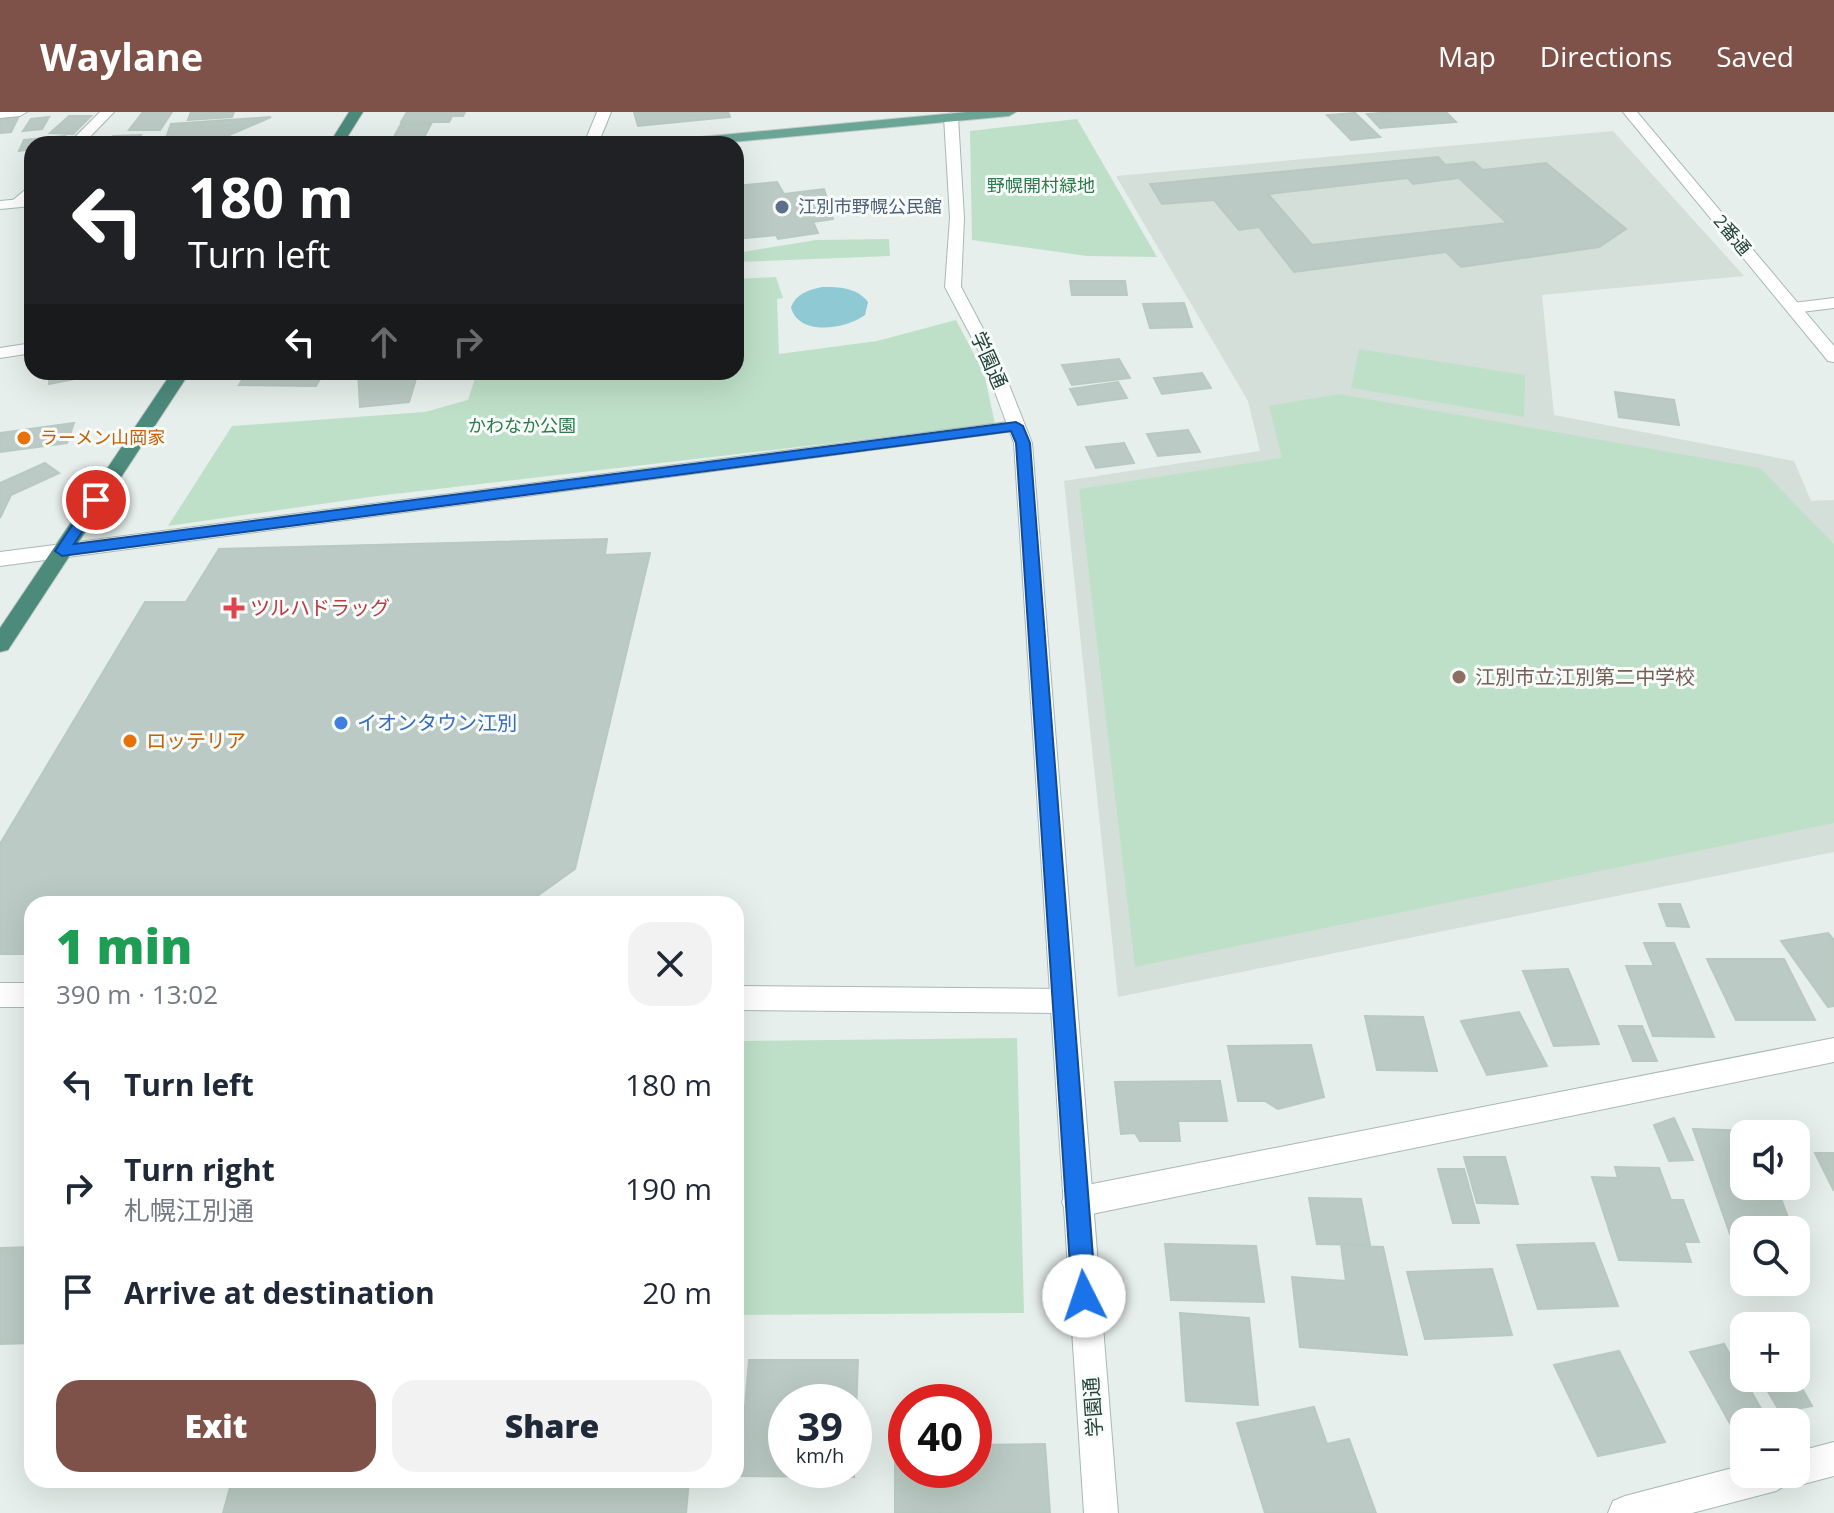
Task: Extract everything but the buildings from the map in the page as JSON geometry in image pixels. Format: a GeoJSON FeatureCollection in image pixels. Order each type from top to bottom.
{"type":"FeatureCollection","features":[{"type":"Feature","properties":{"kind":"highway"},"geometry":{"type":"LineString","coordinates":[[341,136],[356,112]]}},
{"type":"Feature","properties":{"kind":"highway"},"geometry":{"type":"LineString","coordinates":[[0,645],[176,380]]}},
{"type":"Feature","properties":{"kind":"main road"},"geometry":{"type":"LineString","coordinates":[[744,136],[1009,112]]}},
{"type":"Feature","properties":{"kind":"street"},"geometry":{"type":"LineString","coordinates":[[0,114],[20,112]]}},
{"type":"Feature","properties":{"kind":"street"},"geometry":{"type":"LineString","coordinates":[[83,136],[107,112]]}},
{"type":"Feature","properties":{"kind":"street"},"geometry":{"type":"LineString","coordinates":[[594,136],[604,112]]}},
{"type":"Feature","properties":{"kind":"street","name":"2番通"},"geometry":{"type":"LineString","coordinates":[[1630,112],[1834,357]]}},
{"type":"Feature","properties":{"kind":"street","name":"学園通"},"geometry":{"type":"LineString","coordinates":[[953,115],[957,218],[953,287],[990,357],[1023,443],[1101,1513]]}},
{"type":"Feature","properties":{"kind":"street"},"geometry":{"type":"LineString","coordinates":[[0,205],[24,203]]}},
{"type":"Feature","properties":{"kind":"street"},"geometry":{"type":"LineString","coordinates":[[1793,308],[1834,303]]}},
{"type":"Feature","properties":{"kind":"street"},"geometry":{"type":"LineString","coordinates":[[0,353],[24,349]]}},
{"type":"Feature","properties":{"kind":"street"},"geometry":{"type":"LineString","coordinates":[[0,559],[1016,426]]}},
{"type":"Feature","properties":{"kind":"street"},"geometry":{"type":"LineString","coordinates":[[0,995],[24,995]]}},
{"type":"Feature","properties":{"kind":"street"},"geometry":{"type":"LineString","coordinates":[[744,998],[1062,1001]]}},
{"type":"Feature","properties":{"kind":"street"},"geometry":{"type":"LineString","coordinates":[[1077,1202],[1834,1050]]}},
{"type":"Feature","properties":{"kind":"street"},"geometry":{"type":"LineString","coordinates":[[1810,1465],[1834,1459]]}},
{"type":"Feature","properties":{"kind":"street"},"geometry":{"type":"LineString","coordinates":[[1625,1513],[1730,1486]]}},
{"type":"Feature","properties":{"kind":"shaded area","name":"江別市立江別第二中学校"},"geometry":{"type":"Polygon","coordinates":[[[1613,131],[1744,276],[1542,295],[1554,415],[1794,461],[1811,501],[1834,500],[1834,852],[1118,997],[1064,481],[1260,451],[1248,401],[1116,176],[1613,131]]]}},
{"type":"Feature","properties":{"kind":"green space","name":"野幌開村緑地"},"geometry":{"type":"Polygon","coordinates":[[[1077,119],[1157,257],[1087,256],[972,240],[970,131],[1077,119]]]}},
{"type":"Feature","properties":{"kind":"green space"},"geometry":{"type":"Polygon","coordinates":[[[889,239],[890,256],[744,262],[744,252],[816,240],[889,239]]]}},
{"type":"Feature","properties":{"kind":"green space","name":"かわなか公園"},"geometry":{"type":"Polygon","coordinates":[[[776,277],[783,298],[777,299],[779,354],[877,341],[956,320],[984,373],[995,424],[377,496],[168,526],[232,426],[425,412],[468,400],[474,380],[744,380],[744,279],[776,277]]]}},
{"type":"Feature","properties":{"kind":"green space"},"geometry":{"type":"Polygon","coordinates":[[[1359,349],[1525,375],[1524,417],[1351,388],[1359,349]]]}},
{"type":"Feature","properties":{"kind":"green space","name":"江別市立江別第二中学校"},"geometry":{"type":"Polygon","coordinates":[[[1339,394],[1760,468],[1834,544],[1834,823],[1135,967],[1079,489],[1282,458],[1269,406],[1339,394]]]}},
{"type":"Feature","properties":{"kind":"green space"},"geometry":{"type":"Polygon","coordinates":[[[1017,1038],[1024,1313],[744,1315],[744,1041],[1017,1038]]]}},
{"type":"Feature","properties":{"kind":"water"},"geometry":{"type":"Polygon","coordinates":[[[822,287],[858,293],[868,302],[865,315],[835,327],[803,323],[795,317],[791,307],[793,303],[803,293],[822,287]]]}},
{"type":"Feature","properties":{"kind":"place","name":"江別市野幌公民館"},"geometry":{"type":"Point","coordinates":[782,207]}},
{"type":"Feature","properties":{"kind":"place","name":"ラーメン山岡家"},"geometry":{"type":"Point","coordinates":[24,438]}},
{"type":"Feature","properties":{"kind":"place","name":"ツルハドラッグ"},"geometry":{"type":"Point","coordinates":[234,608]}},
{"type":"Feature","properties":{"kind":"place","name":"江別市立江別第二中学校"},"geometry":{"type":"Point","coordinates":[1459,677]}},
{"type":"Feature","properties":{"kind":"place","name":"イオンタウン江別"},"geometry":{"type":"Point","coordinates":[341,723]}},
{"type":"Feature","properties":{"kind":"place","name":"ロッテリア"},"geometry":{"type":"Point","coordinates":[130,741]}},
{"type":"Feature","properties":{"kind":"route"},"geometry":{"type":"LineString","coordinates":[[96,500],[62,551],[1016,426],[1023,443],[1084,1296]]}}]}
